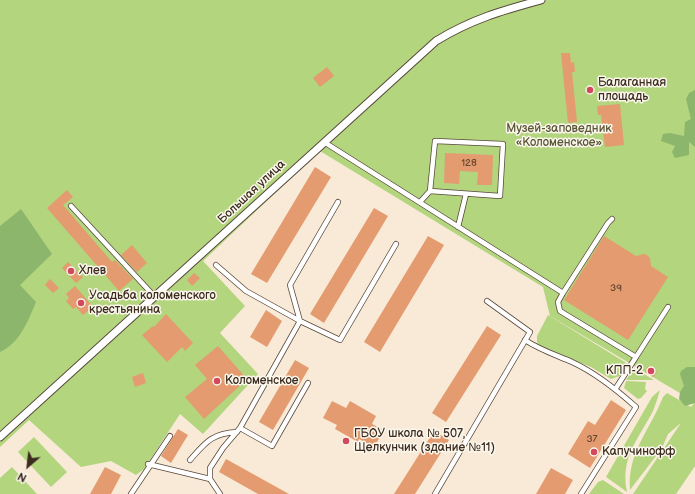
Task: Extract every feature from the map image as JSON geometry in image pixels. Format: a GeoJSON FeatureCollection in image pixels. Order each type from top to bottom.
{"type":"FeatureCollection","features":[{"type":"Feature","properties":{"kind":"street","name":"Большая улица"},"geometry":{"type":"LineString","coordinates":[[0,437],[324,142],[374,100],[436,41],[452,31],[489,14],[541,0]]}},
{"type":"Feature","properties":{"kind":"lane"},"geometry":{"type":"LineString","coordinates":[[420,202],[430,191],[436,141],[503,144],[500,196],[430,191]]}},
{"type":"Feature","properties":{"kind":"lane"},"geometry":{"type":"LineString","coordinates":[[324,142],[563,293]]}},
{"type":"Feature","properties":{"kind":"lane"},"geometry":{"type":"LineString","coordinates":[[458,226],[466,194]]}},
{"type":"Feature","properties":{"kind":"lane"},"geometry":{"type":"LineString","coordinates":[[220,494],[210,479],[210,468],[223,448],[238,430],[300,321],[290,285],[338,202]]}},
{"type":"Feature","properties":{"kind":"lane"},"geometry":{"type":"LineString","coordinates":[[71,206],[154,296]]}},
{"type":"Feature","properties":{"kind":"lane"},"geometry":{"type":"LineString","coordinates":[[612,219],[558,302],[560,311],[636,358]]}},
{"type":"Feature","properties":{"kind":"lane"},"geometry":{"type":"LineString","coordinates":[[216,265],[246,291],[300,321],[340,340],[396,244]]}},
{"type":"Feature","properties":{"kind":"lane"},"geometry":{"type":"LineString","coordinates":[[435,494],[530,332],[487,301]]}},
{"type":"Feature","properties":{"kind":"lane"},"geometry":{"type":"LineString","coordinates":[[616,388],[668,307]]}},
{"type":"Feature","properties":{"kind":"lane"},"geometry":{"type":"LineString","coordinates":[[525,340],[536,347],[574,363],[616,388],[636,407],[581,494]]}},
{"type":"Feature","properties":{"kind":"lane"},"geometry":{"type":"LineString","coordinates":[[190,460],[209,439],[223,433],[238,430],[272,446],[308,383]]}},
{"type":"Feature","properties":{"kind":"lane"},"geometry":{"type":"LineString","coordinates":[[131,494],[149,465],[170,436]]}},
{"type":"Feature","properties":{"kind":"lane"},"geometry":{"type":"LineString","coordinates":[[149,465],[210,479]]}},
{"type":"Feature","properties":{"kind":"green space","name":"Музей-заповедник «Коломенское»"},"geometry":{"type":"Polygon","coordinates":[[[0,0],[695,0],[695,402],[550,316],[543,287],[320,151],[203,261],[245,306],[220,333],[258,374],[203,434],[180,414],[144,469],[136,475],[111,461],[81,467],[29,420],[0,447],[0,0]]]}},
{"type":"Feature","properties":{"kind":"green space"},"geometry":{"type":"Polygon","coordinates":[[[695,90],[695,147],[689,142],[689,155],[675,158],[672,152],[675,146],[661,141],[663,134],[670,133],[684,136],[685,122],[691,119],[686,99],[689,93],[695,90]]]}},
{"type":"Feature","properties":{"kind":"green space"},"geometry":{"type":"Polygon","coordinates":[[[21,209],[52,254],[20,285],[36,302],[18,337],[7,348],[0,352],[0,226],[21,209]]]}},
{"type":"Feature","properties":{"kind":"green space"},"geometry":{"type":"Polygon","coordinates":[[[548,315],[628,364],[620,376],[611,379],[591,367],[543,348],[537,343],[537,336],[548,315]]]}},
{"type":"Feature","properties":{"kind":"green space"},"geometry":{"type":"Polygon","coordinates":[[[687,367],[695,367],[695,403],[685,406],[679,399],[680,392],[684,386],[680,374],[681,371],[687,367]]]}},
{"type":"Feature","properties":{"kind":"green space"},"geometry":{"type":"Polygon","coordinates":[[[634,368],[654,380],[626,380],[634,368]]]}},
{"type":"Feature","properties":{"kind":"green space"},"geometry":{"type":"Polygon","coordinates":[[[626,381],[646,382],[645,389],[647,391],[641,398],[638,399],[624,388],[626,381]]]}},
{"type":"Feature","properties":{"kind":"green space"},"geometry":{"type":"Polygon","coordinates":[[[660,390],[653,411],[636,440],[628,459],[625,480],[627,492],[606,477],[652,397],[660,390]]]}},
{"type":"Feature","properties":{"kind":"green space"},"geometry":{"type":"Polygon","coordinates":[[[667,393],[691,407],[695,402],[695,466],[676,494],[633,494],[681,423],[668,434],[662,448],[630,490],[632,464],[640,442],[663,397],[667,393]]]}},
{"type":"Feature","properties":{"kind":"green space"},"geometry":{"type":"Polygon","coordinates":[[[34,437],[67,472],[51,487],[18,452],[34,437]]]}},
{"type":"Feature","properties":{"kind":"green space"},"geometry":{"type":"Polygon","coordinates":[[[12,467],[37,494],[0,494],[0,478],[12,467]]]}},
{"type":"Feature","properties":{"kind":"green space"},"geometry":{"type":"Polygon","coordinates":[[[603,480],[624,494],[589,494],[598,482],[603,480]]]}},
{"type":"Feature","properties":{"kind":"building"},"geometry":{"type":"Polygon","coordinates":[[[561,53],[570,53],[571,63],[574,62],[575,72],[572,72],[577,122],[568,123],[561,53]]]}},
{"type":"Feature","properties":{"kind":"building"},"geometry":{"type":"Polygon","coordinates":[[[327,67],[334,76],[320,87],[313,78],[327,67]]]}},
{"type":"Feature","properties":{"kind":"building"},"geometry":{"type":"Polygon","coordinates":[[[620,104],[624,145],[605,147],[601,115],[598,115],[597,106],[620,104]]]}},
{"type":"Feature","properties":{"kind":"building"},"geometry":{"type":"Polygon","coordinates":[[[445,153],[493,155],[492,185],[477,185],[478,172],[460,171],[459,184],[444,183],[445,153]]]}},
{"type":"Feature","properties":{"kind":"building"},"geometry":{"type":"Polygon","coordinates":[[[315,167],[331,177],[267,283],[251,274],[315,167]]]}},
{"type":"Feature","properties":{"kind":"building"},"geometry":{"type":"Polygon","coordinates":[[[67,190],[73,197],[63,205],[112,262],[115,260],[133,279],[119,291],[47,208],[67,190]]]}},
{"type":"Feature","properties":{"kind":"building"},"geometry":{"type":"Polygon","coordinates":[[[374,208],[388,216],[324,323],[310,314],[374,208]]]}},
{"type":"Feature","properties":{"kind":"building"},"geometry":{"type":"Polygon","coordinates":[[[428,236],[444,245],[380,352],[364,342],[428,236]]]}},
{"type":"Feature","properties":{"kind":"building"},"geometry":{"type":"Polygon","coordinates":[[[604,236],[636,256],[644,254],[647,255],[650,258],[651,266],[668,277],[628,340],[564,300],[604,236]]]}},
{"type":"Feature","properties":{"kind":"building"},"geometry":{"type":"Polygon","coordinates":[[[132,245],[147,263],[137,272],[121,255],[132,245]]]}},
{"type":"Feature","properties":{"kind":"building","name":"Хлев"},"geometry":{"type":"Polygon","coordinates":[[[68,262],[83,277],[76,283],[62,268],[68,262]]]}},
{"type":"Feature","properties":{"kind":"building"},"geometry":{"type":"Polygon","coordinates":[[[194,273],[200,278],[192,286],[187,280],[194,273]]]}},
{"type":"Feature","properties":{"kind":"building"},"geometry":{"type":"Polygon","coordinates":[[[50,279],[59,288],[53,293],[45,285],[50,279]]]}},
{"type":"Feature","properties":{"kind":"building","name":"Усадьба коломенского крестьянина"},"geometry":{"type":"Polygon","coordinates":[[[75,286],[93,307],[83,315],[76,307],[73,309],[66,301],[69,298],[66,294],[75,286]]]}},
{"type":"Feature","properties":{"kind":"building"},"geometry":{"type":"Polygon","coordinates":[[[266,310],[282,321],[267,347],[250,337],[266,310]]]}},
{"type":"Feature","properties":{"kind":"building"},"geometry":{"type":"Polygon","coordinates":[[[166,314],[193,343],[185,351],[182,347],[167,362],[142,335],[153,326],[154,327],[166,314]]]}},
{"type":"Feature","properties":{"kind":"building"},"geometry":{"type":"Polygon","coordinates":[[[487,326],[501,335],[446,422],[432,413],[487,326]]]}},
{"type":"Feature","properties":{"kind":"building"},"geometry":{"type":"Polygon","coordinates":[[[218,346],[247,379],[204,419],[185,397],[207,379],[195,365],[218,346]]]}},
{"type":"Feature","properties":{"kind":"building"},"geometry":{"type":"Polygon","coordinates":[[[295,360],[309,368],[273,430],[259,422],[295,360]]]}},
{"type":"Feature","properties":{"kind":"building","name":"КПП-2"},"geometry":{"type":"Polygon","coordinates":[[[648,366],[657,371],[653,377],[645,372],[648,366]]]}},
{"type":"Feature","properties":{"kind":"building"},"geometry":{"type":"Polygon","coordinates":[[[143,373],[146,383],[135,387],[132,377],[143,373]]]}},
{"type":"Feature","properties":{"kind":"building"},"geometry":{"type":"Polygon","coordinates":[[[611,400],[626,410],[590,468],[568,454],[588,421],[595,425],[611,400]]]}},
{"type":"Feature","properties":{"kind":"building"},"geometry":{"type":"Polygon","coordinates":[[[332,401],[346,408],[350,401],[376,416],[372,424],[384,430],[374,447],[359,439],[358,442],[335,429],[337,425],[323,418],[332,401]]]}},
{"type":"Feature","properties":{"kind":"building"},"geometry":{"type":"Polygon","coordinates":[[[178,429],[188,435],[171,463],[161,456],[178,429]]]}},
{"type":"Feature","properties":{"kind":"building"},"geometry":{"type":"Polygon","coordinates":[[[434,431],[449,440],[415,494],[394,494],[434,431]]]}},
{"type":"Feature","properties":{"kind":"building"},"geometry":{"type":"Polygon","coordinates":[[[226,459],[289,494],[258,494],[219,472],[226,459]]]}},
{"type":"Feature","properties":{"kind":"building"},"geometry":{"type":"Polygon","coordinates":[[[105,467],[121,475],[111,494],[90,494],[105,467]]]}},
{"type":"Feature","properties":{"kind":"building"},"geometry":{"type":"Polygon","coordinates":[[[551,468],[573,480],[565,494],[536,494],[551,468]]]}},
{"type":"Feature","properties":{"kind":"place","name":"Балаганная площадь"},"geometry":{"type":"Point","coordinates":[590,90]}},
{"type":"Feature","properties":{"kind":"place","name":"Хлев"},"geometry":{"type":"Point","coordinates":[71,271]}},
{"type":"Feature","properties":{"kind":"place","name":"Усадьба коломенского крестьянина"},"geometry":{"type":"Point","coordinates":[81,303]}},
{"type":"Feature","properties":{"kind":"place","name":"КПП-2"},"geometry":{"type":"Point","coordinates":[651,371]}},
{"type":"Feature","properties":{"kind":"place","name":"Коломенское"},"geometry":{"type":"Point","coordinates":[217,381]}},
{"type":"Feature","properties":{"kind":"place","name":"ГБОУ школа № 507, Щелкунчик (здание №11)"},"geometry":{"type":"Point","coordinates":[346,441]}},
{"type":"Feature","properties":{"kind":"place","name":"Капучинофф"},"geometry":{"type":"Point","coordinates":[594,452]}}]}
